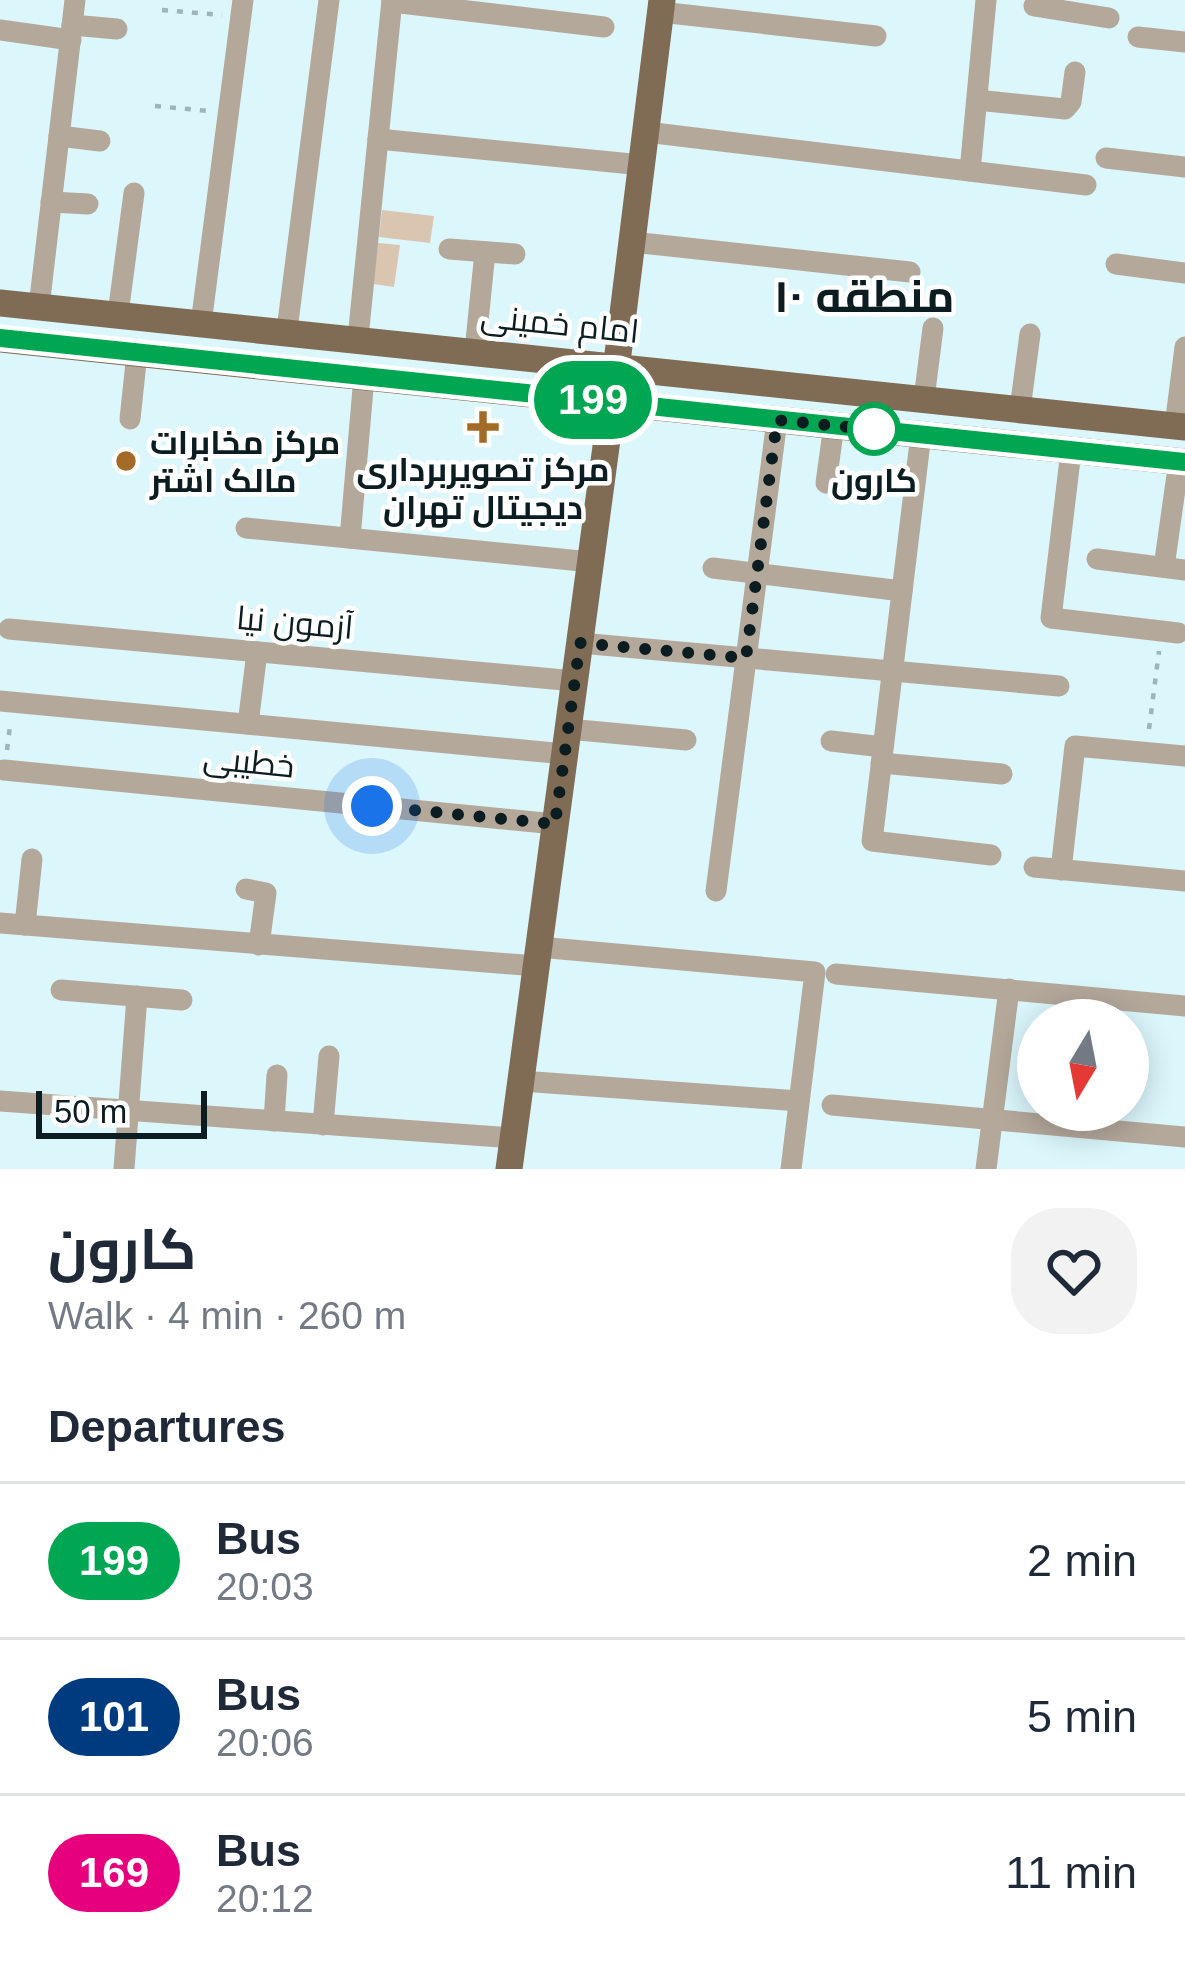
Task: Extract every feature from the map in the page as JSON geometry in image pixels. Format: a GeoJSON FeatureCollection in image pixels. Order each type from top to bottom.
{"type":"FeatureCollection","features":[{"type":"Feature","properties":{"kind":"main road"},"geometry":{"type":"LineString","coordinates":[[508,1169],[661,6]]}},
{"type":"Feature","properties":{"kind":"main road","name":"امام خمینی"},"geometry":{"type":"LineString","coordinates":[[0,303],[1180,426]]}},
{"type":"Feature","properties":{"kind":"main road"},"geometry":{"type":"LineString","coordinates":[[0,338],[1182,461]]}},
{"type":"Feature","properties":{"kind":"street"},"geometry":{"type":"LineString","coordinates":[[39,307],[75,0]]}},
{"type":"Feature","properties":{"kind":"street"},"geometry":{"type":"LineString","coordinates":[[287,330],[328,0]]}},
{"type":"Feature","properties":{"kind":"street"},"geometry":{"type":"LineString","coordinates":[[970,170],[986,0]]}},
{"type":"Feature","properties":{"kind":"street"},"geometry":{"type":"LineString","coordinates":[[358,338],[392,1],[604,27]]}},
{"type":"Feature","properties":{"kind":"street"},"geometry":{"type":"LineString","coordinates":[[661,6],[876,36]]}},
{"type":"Feature","properties":{"kind":"street"},"geometry":{"type":"LineString","coordinates":[[1034,6],[1076,6],[1109,18]]}},
{"type":"Feature","properties":{"kind":"street"},"geometry":{"type":"LineString","coordinates":[[201,324],[242,9]]}},
{"type":"Feature","properties":{"kind":"street"},"geometry":{"type":"LineString","coordinates":[[0,31],[117,29]]}},
{"type":"Feature","properties":{"kind":"street"},"geometry":{"type":"LineString","coordinates":[[1138,37],[1185,42]]}},
{"type":"Feature","properties":{"kind":"street"},"geometry":{"type":"LineString","coordinates":[[976,100],[1069,107],[1075,72]]}},
{"type":"Feature","properties":{"kind":"street"},"geometry":{"type":"LineString","coordinates":[[646,132],[1086,184]]}},
{"type":"Feature","properties":{"kind":"street"},"geometry":{"type":"LineString","coordinates":[[59,136],[100,141]]}},
{"type":"Feature","properties":{"kind":"street"},"geometry":{"type":"LineString","coordinates":[[378,139],[642,165]]}},
{"type":"Feature","properties":{"kind":"street"},"geometry":{"type":"LineString","coordinates":[[1106,158],[1185,167]]}},
{"type":"Feature","properties":{"kind":"street"},"geometry":{"type":"LineString","coordinates":[[118,314],[134,193]]}},
{"type":"Feature","properties":{"kind":"street"},"geometry":{"type":"LineString","coordinates":[[52,202],[88,204]]}},
{"type":"Feature","properties":{"kind":"street"},"geometry":{"type":"LineString","coordinates":[[632,242],[910,272]]}},
{"type":"Feature","properties":{"kind":"street"},"geometry":{"type":"LineString","coordinates":[[449,249],[515,254]]}},
{"type":"Feature","properties":{"kind":"street"},"geometry":{"type":"LineString","coordinates":[[475,351],[485,252]]}},
{"type":"Feature","properties":{"kind":"street"},"geometry":{"type":"LineString","coordinates":[[1116,264],[1185,273]]}},
{"type":"Feature","properties":{"kind":"street"},"geometry":{"type":"LineString","coordinates":[[924,399],[933,328]]}},
{"type":"Feature","properties":{"kind":"street"},"geometry":{"type":"LineString","coordinates":[[1020,409],[1030,334]]}},
{"type":"Feature","properties":{"kind":"street"},"geometry":{"type":"LineString","coordinates":[[1180,426],[1185,347]]}},
{"type":"Feature","properties":{"kind":"street"},"geometry":{"type":"LineString","coordinates":[[130,419],[136,353]]}},
{"type":"Feature","properties":{"kind":"street"},"geometry":{"type":"LineString","coordinates":[[350,538],[364,376]]}},
{"type":"Feature","properties":{"kind":"street"},"geometry":{"type":"LineString","coordinates":[[716,891],[777,420]]}},
{"type":"Feature","properties":{"kind":"street"},"geometry":{"type":"LineString","coordinates":[[826,484],[834,425]]}},
{"type":"Feature","properties":{"kind":"street"},"geometry":{"type":"LineString","coordinates":[[921,434],[872,841],[991,855]]}},
{"type":"Feature","properties":{"kind":"street"},"geometry":{"type":"LineString","coordinates":[[1071,451],[1051,618],[1170,632]]}},
{"type":"Feature","properties":{"kind":"street"},"geometry":{"type":"LineString","coordinates":[[1097,559],[1175,569],[1182,461]]}},
{"type":"Feature","properties":{"kind":"street"},"geometry":{"type":"LineString","coordinates":[[247,528],[591,562]]}},
{"type":"Feature","properties":{"kind":"street"},"geometry":{"type":"LineString","coordinates":[[713,568],[902,591]]}},
{"type":"Feature","properties":{"kind":"street","name":"آزمون نیا"},"geometry":{"type":"LineString","coordinates":[[9,629],[575,681]]}},
{"type":"Feature","properties":{"kind":"street"},"geometry":{"type":"LineString","coordinates":[[580,643],[1059,686]]}},
{"type":"Feature","properties":{"kind":"street"},"geometry":{"type":"LineString","coordinates":[[248,724],[257,652]]}},
{"type":"Feature","properties":{"kind":"street"},"geometry":{"type":"LineString","coordinates":[[6,702],[248,724],[566,742],[686,740]]}},
{"type":"Feature","properties":{"kind":"street"},"geometry":{"type":"LineString","coordinates":[[831,741],[882,755],[1002,774]]}},
{"type":"Feature","properties":{"kind":"street"},"geometry":{"type":"LineString","coordinates":[[1060,870],[1075,746],[1185,756]]}},
{"type":"Feature","properties":{"kind":"street","name":"خطیبی"},"geometry":{"type":"LineString","coordinates":[[4,770],[555,824]]}},
{"type":"Feature","properties":{"kind":"street"},"geometry":{"type":"LineString","coordinates":[[25,925],[32,859]]}},
{"type":"Feature","properties":{"kind":"street"},"geometry":{"type":"LineString","coordinates":[[1034,868],[1185,881]]}},
{"type":"Feature","properties":{"kind":"street"},"geometry":{"type":"LineString","coordinates":[[245,889],[266,892],[259,945]]}},
{"type":"Feature","properties":{"kind":"street"},"geometry":{"type":"LineString","coordinates":[[0,923],[259,945],[825,973],[1185,1006]]}},
{"type":"Feature","properties":{"kind":"street"},"geometry":{"type":"LineString","coordinates":[[791,1169],[825,973]]}},
{"type":"Feature","properties":{"kind":"street"},"geometry":{"type":"LineString","coordinates":[[986,1169],[1009,989]]}},
{"type":"Feature","properties":{"kind":"street"},"geometry":{"type":"LineString","coordinates":[[61,990],[182,1000]]}},
{"type":"Feature","properties":{"kind":"street"},"geometry":{"type":"LineString","coordinates":[[124,1169],[137,997]]}},
{"type":"Feature","properties":{"kind":"street"},"geometry":{"type":"LineString","coordinates":[[323,1125],[329,1056]]}},
{"type":"Feature","properties":{"kind":"street"},"geometry":{"type":"LineString","coordinates":[[274,1121],[277,1076]]}},
{"type":"Feature","properties":{"kind":"street"},"geometry":{"type":"LineString","coordinates":[[521,1081],[800,1101]]}},
{"type":"Feature","properties":{"kind":"street"},"geometry":{"type":"LineString","coordinates":[[0,1101],[513,1138]]}},
{"type":"Feature","properties":{"kind":"street"},"geometry":{"type":"LineString","coordinates":[[832,1105],[1185,1137]]}},
{"type":"Feature","properties":{"kind":"path"},"geometry":{"type":"LineString","coordinates":[[162,10],[242,9]]}},
{"type":"Feature","properties":{"kind":"path"},"geometry":{"type":"LineString","coordinates":[[154,106],[228,113]]}},
{"type":"Feature","properties":{"kind":"path"},"geometry":{"type":"LineString","coordinates":[[1145,752],[1170,632]]}},
{"type":"Feature","properties":{"kind":"path"},"geometry":{"type":"LineString","coordinates":[[4,770],[6,702]]}},
{"type":"Feature","properties":{"kind":"shaded area"},"geometry":{"type":"Polygon","coordinates":[[[382,210],[434,216],[430,243],[379,237],[382,210]]]}},
{"type":"Feature","properties":{"kind":"shaded area"},"geometry":{"type":"Polygon","coordinates":[[[378,243],[400,245],[394,287],[373,284],[378,243]]]}},
{"type":"Feature","properties":{"kind":"bus line","name":"199"},"geometry":{"type":"LineString","coordinates":[[0,338],[1185,462]]}},
{"type":"Feature","properties":{"kind":"place","name":"مرکز تصویربرداری دیجیتال تهران"},"geometry":{"type":"Point","coordinates":[483,427]}},
{"type":"Feature","properties":{"kind":"place","name":"کارون"},"geometry":{"type":"Point","coordinates":[874,429]}},
{"type":"Feature","properties":{"kind":"place","name":"مرکز مخابرات مالک اشتر"},"geometry":{"type":"Point","coordinates":[126,461]}},
{"type":"Feature","properties":{"kind":"district","name":"منطقه ۱۰"},"geometry":{"type":"Point","coordinates":[864,296]}},
{"type":"Feature","properties":{"kind":"route"},"geometry":{"type":"LineString","coordinates":[[372,806],[555,824],[580,643],[746,658],[777,420],[878,430],[874,429]]}}]}
